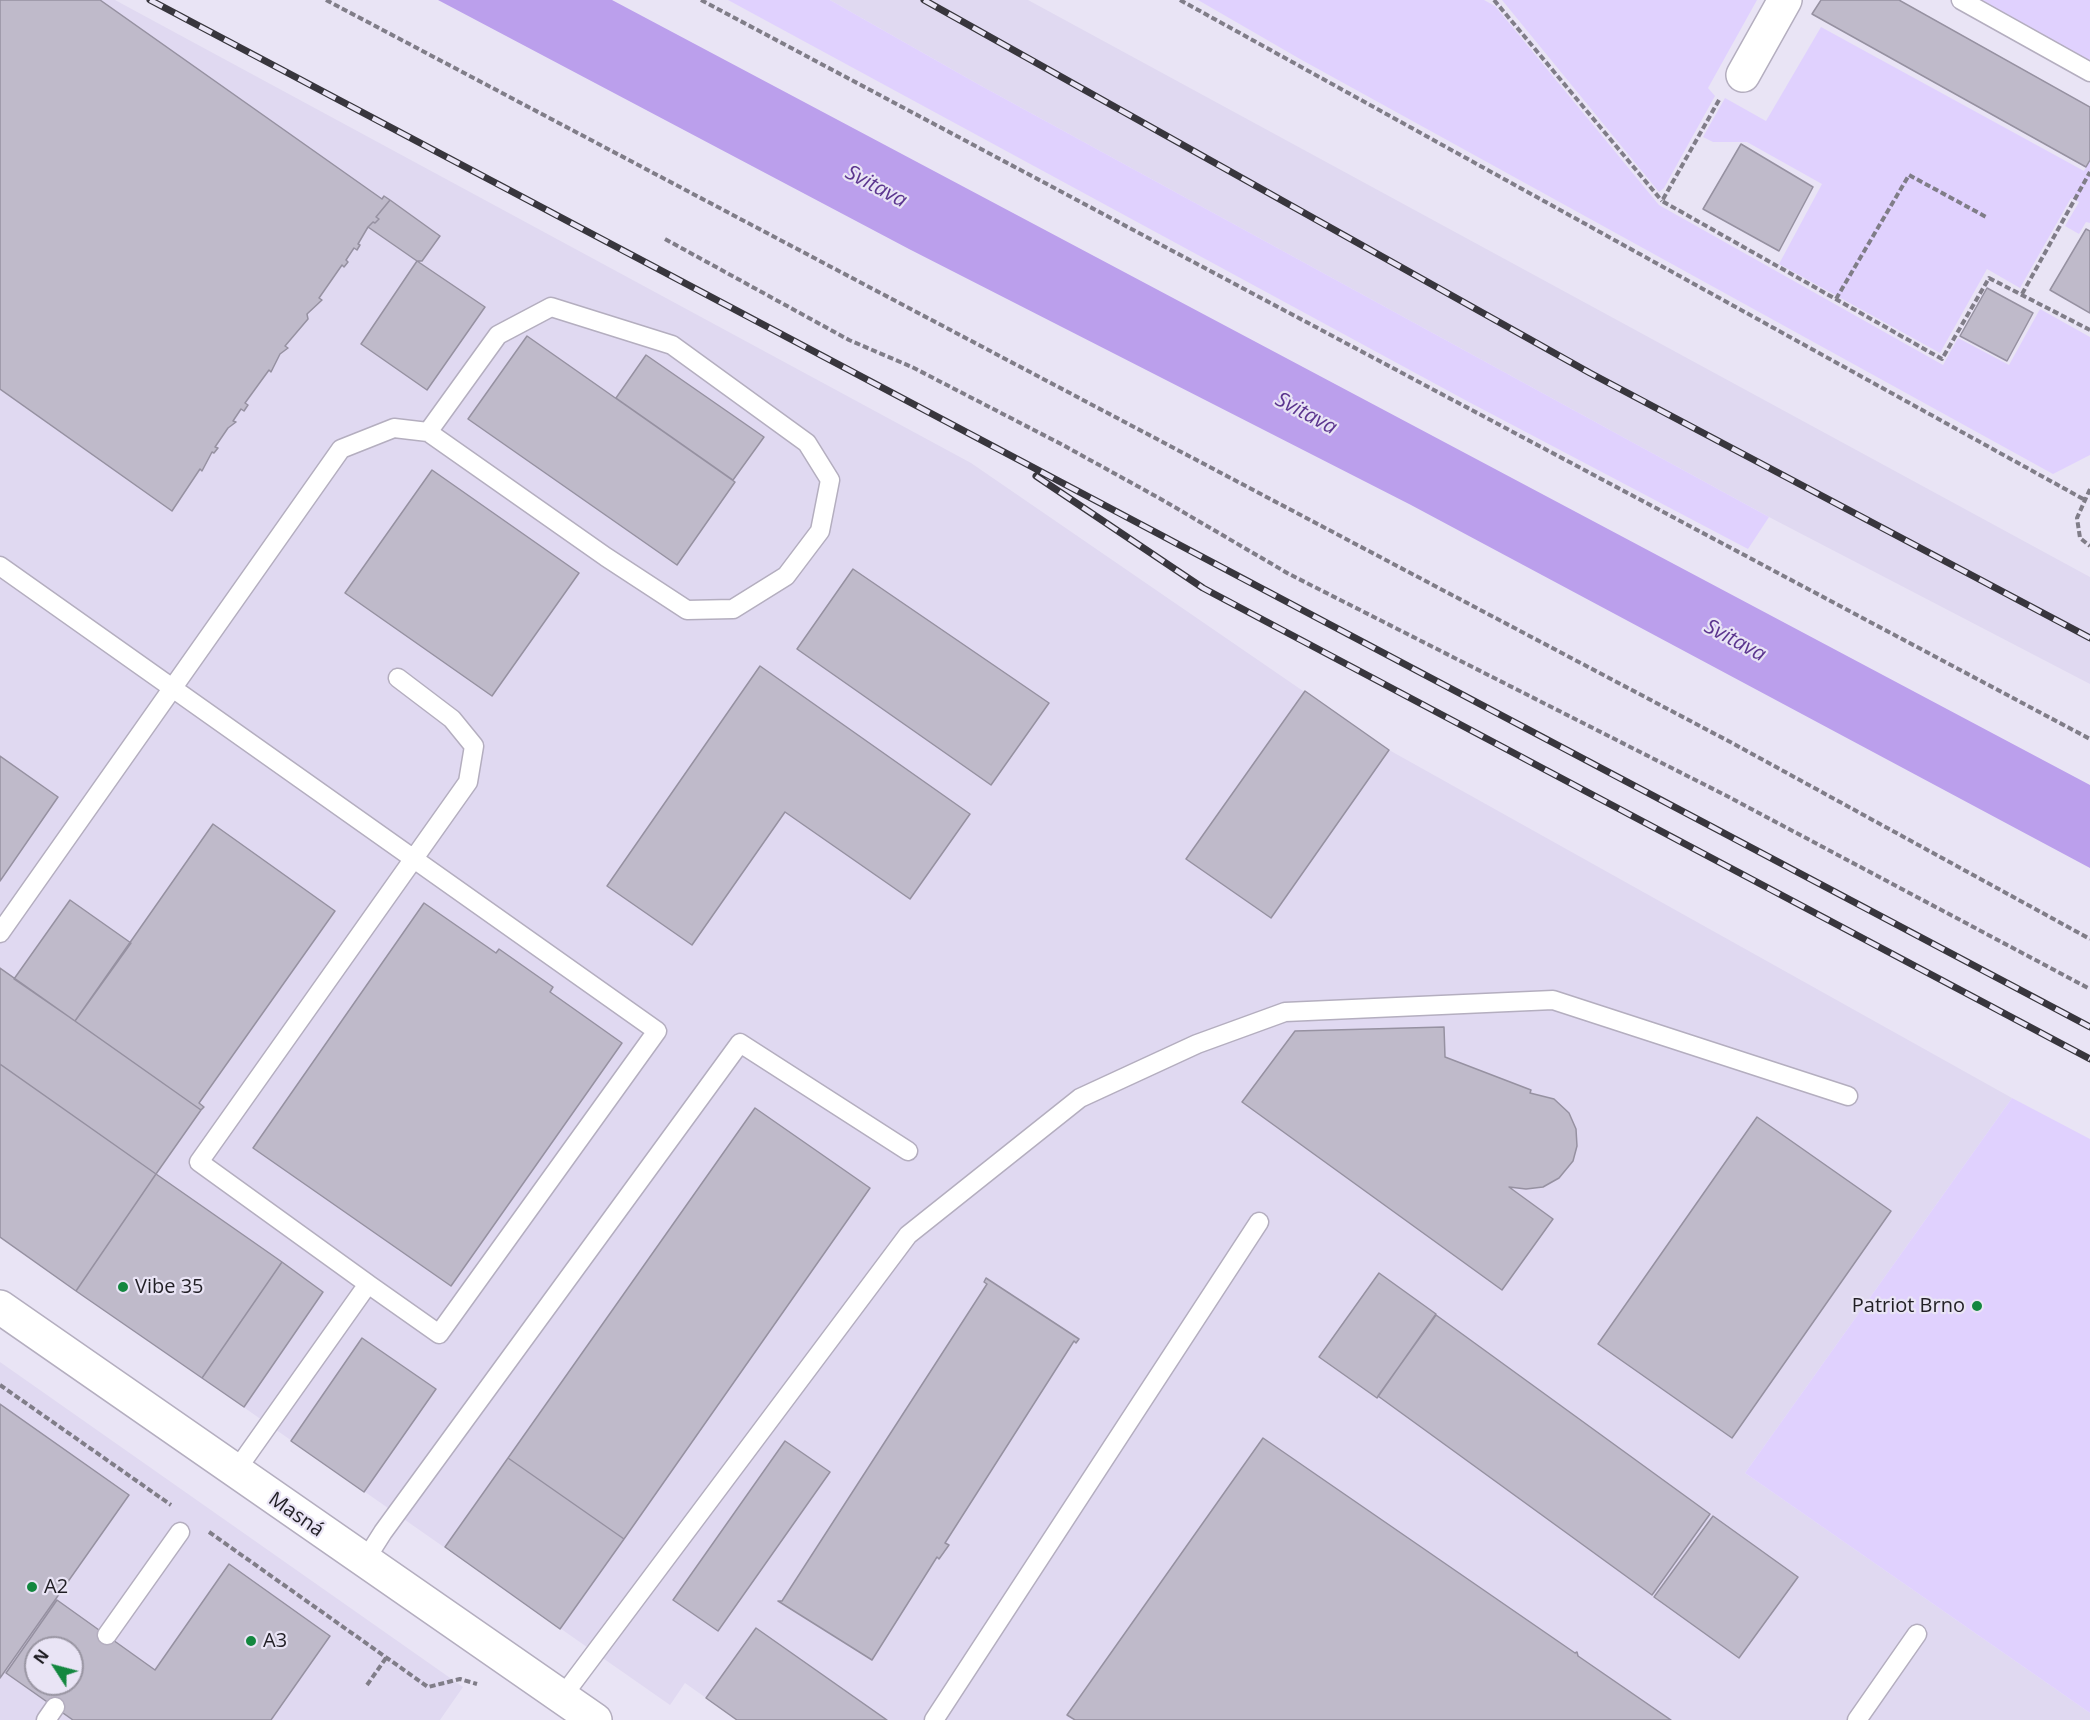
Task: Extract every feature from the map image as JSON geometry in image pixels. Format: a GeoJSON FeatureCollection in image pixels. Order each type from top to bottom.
{"type":"FeatureCollection","features":[{"type":"Feature","properties":{"kind":"street"},"geometry":{"type":"LineString","coordinates":[[1730,83],[1785,0]]}},
{"type":"Feature","properties":{"kind":"street","name":"Masná"},"geometry":{"type":"LineString","coordinates":[[0,1306],[364,1562],[595,1720]]}},
{"type":"Feature","properties":{"kind":"lane"},"geometry":{"type":"LineString","coordinates":[[1960,0],[2090,72]]}},
{"type":"Feature","properties":{"kind":"lane"},"geometry":{"type":"LineString","coordinates":[[0,933],[341,449],[394,428],[428,432],[606,557],[687,610],[733,609],[786,576],[820,531],[830,480],[807,443],[672,345],[551,307],[498,335],[428,432]]}},
{"type":"Feature","properties":{"kind":"lane"},"geometry":{"type":"LineString","coordinates":[[0,566],[414,859],[657,1030],[439,1334],[199,1162],[414,859],[468,782],[474,746],[452,719],[399,678]]}},
{"type":"Feature","properties":{"kind":"lane"},"geometry":{"type":"LineString","coordinates":[[562,1697],[908,1234],[1080,1098],[1176,1054],[1285,1012],[1552,1000],[1848,1096]]}},
{"type":"Feature","properties":{"kind":"lane"},"geometry":{"type":"LineString","coordinates":[[364,1562],[394,1517],[740,1043],[908,1151]]}},
{"type":"Feature","properties":{"kind":"lane"},"geometry":{"type":"LineString","coordinates":[[933,1720],[1258,1222]]}},
{"type":"Feature","properties":{"kind":"lane"},"geometry":{"type":"LineString","coordinates":[[235,1472],[368,1284]]}},
{"type":"Feature","properties":{"kind":"lane"},"geometry":{"type":"LineString","coordinates":[[107,1635],[180,1532]]}},
{"type":"Feature","properties":{"kind":"lane"},"geometry":{"type":"LineString","coordinates":[[1857,1720],[1917,1634]]}},
{"type":"Feature","properties":{"kind":"path"},"geometry":{"type":"LineString","coordinates":[[326,0],[1724,738],[2090,939]]}},
{"type":"Feature","properties":{"kind":"path"},"geometry":{"type":"LineString","coordinates":[[701,0],[1458,405],[2090,739]]}},
{"type":"Feature","properties":{"kind":"path"},"geometry":{"type":"LineString","coordinates":[[1180,0],[2085,500]]}},
{"type":"Feature","properties":{"kind":"path"},"geometry":{"type":"LineString","coordinates":[[1494,0],[1662,201],[1942,359],[1989,278],[2090,330]]}},
{"type":"Feature","properties":{"kind":"path"},"geometry":{"type":"LineString","coordinates":[[1662,201],[1730,83]]}},
{"type":"Feature","properties":{"kind":"path"},"geometry":{"type":"LineString","coordinates":[[2022,294],[2090,172]]}},
{"type":"Feature","properties":{"kind":"path"},"geometry":{"type":"LineString","coordinates":[[1836,300],[1909,176],[1988,218]]}},
{"type":"Feature","properties":{"kind":"path"},"geometry":{"type":"LineString","coordinates":[[665,239],[849,340],[912,367],[1061,444],[1289,574],[1725,795],[2090,989]]}},
{"type":"Feature","properties":{"kind":"path"},"geometry":{"type":"LineString","coordinates":[[2090,489],[2077,518],[2080,538],[2090,546]]}},
{"type":"Feature","properties":{"kind":"path"},"geometry":{"type":"LineString","coordinates":[[0,1385],[180,1512]]}},
{"type":"Feature","properties":{"kind":"path"},"geometry":{"type":"LineString","coordinates":[[199,1525],[428,1687],[459,1678],[481,1686]]}},
{"type":"Feature","properties":{"kind":"path"},"geometry":{"type":"LineString","coordinates":[[367,1685],[386,1658]]}},
{"type":"Feature","properties":{"kind":"shaded area"},"geometry":{"type":"Polygon","coordinates":[[[0,0],[115,0],[971,463],[1389,750],[2012,1098],[1745,1473],[2090,1713],[2090,1720],[737,1720],[685,1683],[670,1705],[0,1237],[0,0]]]}},
{"type":"Feature","properties":{"kind":"shaded area"},"geometry":{"type":"Polygon","coordinates":[[[728,0],[830,0],[976,83],[1769,517],[1748,549],[1467,401],[728,0]]]}},
{"type":"Feature","properties":{"kind":"shaded area"},"geometry":{"type":"Polygon","coordinates":[[[830,0],[1028,0],[2090,577],[2090,684],[1769,517],[976,83],[830,0]]]}},
{"type":"Feature","properties":{"kind":"shaded area"},"geometry":{"type":"Polygon","coordinates":[[[1198,0],[1484,0],[1495,6],[1659,205],[1943,365],[1958,338],[2009,365],[2040,309],[2090,337],[2090,455],[2053,474],[1300,59],[1198,0]]]}},
{"type":"Feature","properties":{"kind":"shaded area"},"geometry":{"type":"Polygon","coordinates":[[[1502,0],[1757,0],[1708,88],[1715,96],[1664,188],[1659,192],[1502,0]]]}},
{"type":"Feature","properties":{"kind":"shaded area"},"geometry":{"type":"Polygon","coordinates":[[[1982,0],[2090,0],[2090,61],[1982,0]]]}},
{"type":"Feature","properties":{"kind":"shaded area"},"geometry":{"type":"Polygon","coordinates":[[[1821,27],[2084,171],[2090,160],[2090,223],[2086,222],[2079,234],[2065,226],[2079,202],[2071,198],[2020,288],[1987,269],[1940,353],[1779,264],[1822,184],[1747,142],[1713,142],[1703,137],[1725,98],[1766,121],[1821,27]]]}},
{"type":"Feature","properties":{"kind":"shaded area","name":"Patriot Brno"},"geometry":{"type":"Polygon","coordinates":[[[2012,1098],[2090,1139],[2090,1713],[1745,1473],[2012,1098]]]}},
{"type":"Feature","properties":{"kind":"shaded area"},"geometry":{"type":"Polygon","coordinates":[[[0,1362],[463,1687],[440,1720],[0,1720],[0,1362]]]}},
{"type":"Feature","properties":{"kind":"water","name":"Svitava"},"geometry":{"type":"Polygon","coordinates":[[[438,0],[612,0],[2090,785],[2090,868],[1411,505],[909,249],[438,0]]]}},
{"type":"Feature","properties":{"kind":"building"},"geometry":{"type":"Polygon","coordinates":[[[0,0],[100,0],[382,199],[384,196],[390,200],[376,217],[379,219],[368,227],[357,250],[354,248],[346,260],[348,262],[344,267],[342,265],[319,298],[322,300],[307,314],[308,319],[285,346],[288,348],[280,354],[271,372],[269,370],[245,403],[248,405],[244,411],[241,409],[233,421],[236,422],[228,428],[215,447],[218,448],[214,453],[212,452],[202,471],[200,469],[172,511],[0,389],[0,0]]]}},
{"type":"Feature","properties":{"kind":"building"},"geometry":{"type":"Polygon","coordinates":[[[1821,0],[1899,0],[2090,107],[2090,160],[2086,167],[1812,14],[1821,0]]]}},
{"type":"Feature","properties":{"kind":"building"},"geometry":{"type":"Polygon","coordinates":[[[1741,144],[1813,187],[1779,251],[1703,209],[1741,144]]]}},
{"type":"Feature","properties":{"kind":"building"},"geometry":{"type":"Polygon","coordinates":[[[390,200],[440,236],[422,261],[417,261],[368,227],[379,219],[376,217],[390,200]]]}},
{"type":"Feature","properties":{"kind":"building"},"geometry":{"type":"Polygon","coordinates":[[[2086,229],[2090,231],[2090,313],[2050,290],[2086,229]]]}},
{"type":"Feature","properties":{"kind":"building"},"geometry":{"type":"Polygon","coordinates":[[[417,261],[485,307],[427,390],[361,344],[417,261]]]}},
{"type":"Feature","properties":{"kind":"building"},"geometry":{"type":"Polygon","coordinates":[[[1987,288],[2033,313],[2007,361],[1960,336],[1987,288]]]}},
{"type":"Feature","properties":{"kind":"building"},"geometry":{"type":"Polygon","coordinates":[[[527,336],[735,482],[677,565],[468,419],[527,336]]]}},
{"type":"Feature","properties":{"kind":"building"},"geometry":{"type":"Polygon","coordinates":[[[646,355],[764,437],[733,480],[616,398],[646,355]]]}},
{"type":"Feature","properties":{"kind":"building"},"geometry":{"type":"Polygon","coordinates":[[[432,470],[579,573],[492,696],[345,593],[432,470]]]}},
{"type":"Feature","properties":{"kind":"building"},"geometry":{"type":"Polygon","coordinates":[[[853,569],[1049,703],[991,785],[797,649],[853,569]]]}},
{"type":"Feature","properties":{"kind":"building"},"geometry":{"type":"Polygon","coordinates":[[[760,666],[970,814],[910,899],[785,812],[692,945],[607,886],[760,666]]]}},
{"type":"Feature","properties":{"kind":"building"},"geometry":{"type":"Polygon","coordinates":[[[1305,691],[1389,750],[1271,918],[1186,859],[1305,691]]]}},
{"type":"Feature","properties":{"kind":"building"},"geometry":{"type":"Polygon","coordinates":[[[0,756],[58,797],[0,881],[0,756]]]}},
{"type":"Feature","properties":{"kind":"building"},"geometry":{"type":"Polygon","coordinates":[[[213,824],[335,911],[199,1103],[204,1107],[201,1110],[75,1021],[213,824]]]}},
{"type":"Feature","properties":{"kind":"building"},"geometry":{"type":"Polygon","coordinates":[[[70,900],[131,943],[75,1021],[14,979],[70,900]]]}},
{"type":"Feature","properties":{"kind":"building"},"geometry":{"type":"Polygon","coordinates":[[[424,903],[496,953],[499,949],[553,987],[550,992],[622,1043],[451,1286],[253,1148],[424,903]]]}},
{"type":"Feature","properties":{"kind":"building"},"geometry":{"type":"Polygon","coordinates":[[[0,968],[201,1110],[156,1174],[0,1064],[0,968]]]}},
{"type":"Feature","properties":{"kind":"building"},"geometry":{"type":"Polygon","coordinates":[[[1444,1027],[1445,1057],[1531,1090],[1530,1093],[1554,1099],[1569,1113],[1576,1129],[1577,1146],[1573,1161],[1559,1178],[1543,1187],[1526,1189],[1509,1187],[1553,1219],[1502,1290],[1242,1102],[1295,1031],[1444,1027]]]}},
{"type":"Feature","properties":{"kind":"building"},"geometry":{"type":"Polygon","coordinates":[[[0,1064],[156,1174],[76,1291],[0,1237],[0,1064]]]}},
{"type":"Feature","properties":{"kind":"building"},"geometry":{"type":"Polygon","coordinates":[[[755,1108],[870,1188],[624,1539],[508,1458],[755,1108]]]}},
{"type":"Feature","properties":{"kind":"building"},"geometry":{"type":"Polygon","coordinates":[[[1757,1117],[1891,1211],[1732,1438],[1598,1344],[1757,1117]]]}},
{"type":"Feature","properties":{"kind":"building"},"geometry":{"type":"Polygon","coordinates":[[[156,1174],[282,1262],[202,1378],[76,1291],[156,1174]]]}},
{"type":"Feature","properties":{"kind":"building"},"geometry":{"type":"Polygon","coordinates":[[[282,1262],[323,1292],[244,1407],[202,1378],[282,1262]]]}},
{"type":"Feature","properties":{"kind":"building"},"geometry":{"type":"Polygon","coordinates":[[[1379,1273],[1436,1314],[1377,1398],[1319,1357],[1379,1273]]]}},
{"type":"Feature","properties":{"kind":"building"},"geometry":{"type":"Polygon","coordinates":[[[986,1278],[1079,1339],[1076,1343],[1074,1341],[945,1543],[949,1545],[939,1559],[937,1557],[872,1660],[778,1601],[782,1601],[987,1284],[984,1282],[986,1278]]]}},
{"type":"Feature","properties":{"kind":"building"},"geometry":{"type":"Polygon","coordinates":[[[1436,1315],[1710,1514],[1652,1595],[1378,1396],[1436,1315]]]}},
{"type":"Feature","properties":{"kind":"building"},"geometry":{"type":"Polygon","coordinates":[[[362,1338],[436,1389],[364,1492],[291,1441],[362,1338]]]}},
{"type":"Feature","properties":{"kind":"building","name":"A2"},"geometry":{"type":"Polygon","coordinates":[[[0,1404],[129,1495],[30,1636],[24,1636],[24,1644],[0,1678],[0,1404]]]}},
{"type":"Feature","properties":{"kind":"building"},"geometry":{"type":"Polygon","coordinates":[[[1263,1438],[1575,1653],[1577,1652],[1578,1656],[1671,1720],[1075,1720],[1067,1715],[1263,1438]]]}},
{"type":"Feature","properties":{"kind":"building"},"geometry":{"type":"Polygon","coordinates":[[[785,1441],[830,1472],[718,1631],[673,1600],[785,1441]]]}},
{"type":"Feature","properties":{"kind":"building"},"geometry":{"type":"Polygon","coordinates":[[[508,1458],[624,1539],[560,1629],[445,1547],[508,1458]]]}},
{"type":"Feature","properties":{"kind":"building"},"geometry":{"type":"Polygon","coordinates":[[[1713,1516],[1798,1577],[1739,1658],[1654,1597],[1713,1516]]]}},
{"type":"Feature","properties":{"kind":"building","name":"A3"},"geometry":{"type":"Polygon","coordinates":[[[229,1564],[330,1636],[271,1720],[73,1720],[39,1696],[84,1696],[84,1636],[32,1636],[57,1600],[155,1670],[229,1564]]]}},
{"type":"Feature","properties":{"kind":"building"},"geometry":{"type":"Polygon","coordinates":[[[756,1628],[887,1720],[737,1720],[706,1698],[756,1628]]]}},
{"type":"Feature","properties":{"kind":"building","name":"A3"},"geometry":{"type":"Polygon","coordinates":[[[24,1647],[24,1686],[6,1673],[24,1647]]]}},
{"type":"Feature","properties":{"kind":"railway"},"geometry":{"type":"LineString","coordinates":[[150,0],[2090,1027]]}},
{"type":"Feature","properties":{"kind":"railway"},"geometry":{"type":"LineString","coordinates":[[924,0],[1590,373],[2090,638]]}},
{"type":"Feature","properties":{"kind":"railway"},"geometry":{"type":"LineString","coordinates":[[1036,476],[1203,588],[2090,1059]]}},
{"type":"Feature","properties":{"kind":"place","name":"Vibe 35"},"geometry":{"type":"Point","coordinates":[123,1287]}},
{"type":"Feature","properties":{"kind":"place","name":"Patriot Brno"},"geometry":{"type":"Point","coordinates":[1977,1306]}},
{"type":"Feature","properties":{"kind":"place","name":"A2"},"geometry":{"type":"Point","coordinates":[32,1587]}},
{"type":"Feature","properties":{"kind":"place","name":"A3"},"geometry":{"type":"Point","coordinates":[251,1641]}}]}
